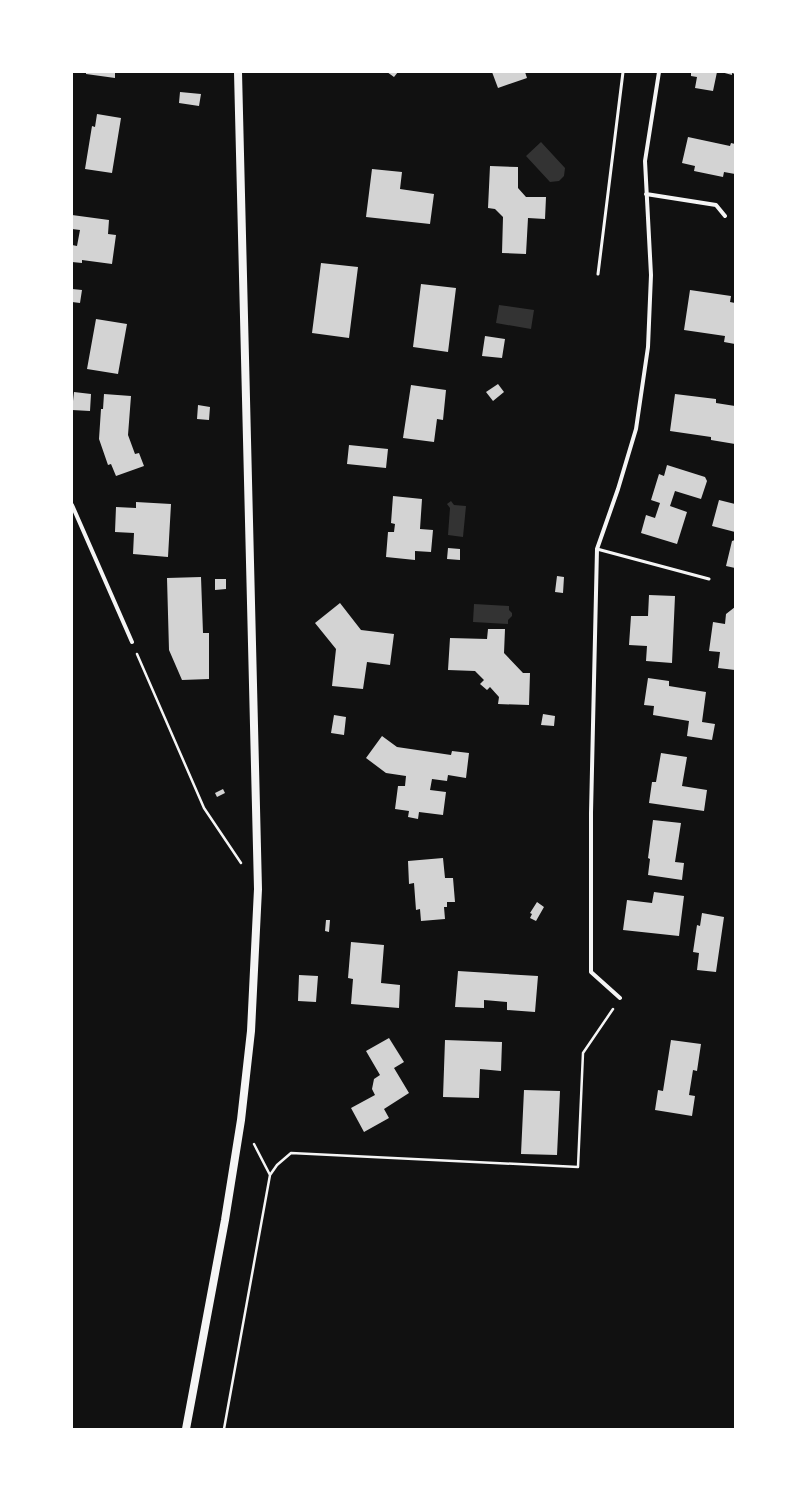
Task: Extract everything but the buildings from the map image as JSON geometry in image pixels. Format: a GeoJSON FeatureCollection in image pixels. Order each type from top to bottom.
{"type":"FeatureCollection","features":[{"type":"Feature","properties":{"kind":"main road"},"geometry":{"type":"LineString","coordinates":[[186,1429],[225,1220],[241,1120],[251,1031],[258,889],[238,72]]}},
{"type":"Feature","properties":{"kind":"street"},"geometry":{"type":"LineString","coordinates":[[620,998],[591,972],[591,813],[597,549],[618,489],[636,429],[648,347],[651,275],[645,161],[658,72]]}},
{"type":"Feature","properties":{"kind":"street"},"geometry":{"type":"LineString","coordinates":[[646,194],[716,205],[725,216]]}},
{"type":"Feature","properties":{"kind":"street"},"geometry":{"type":"LineString","coordinates":[[72,505],[132,642]]}},
{"type":"Feature","properties":{"kind":"lane"},"geometry":{"type":"LineString","coordinates":[[598,274],[623,72]]}},
{"type":"Feature","properties":{"kind":"lane"},"geometry":{"type":"LineString","coordinates":[[597,549],[709,579]]}},
{"type":"Feature","properties":{"kind":"path"},"geometry":{"type":"LineString","coordinates":[[132,642],[204,808],[241,864]]}},
{"type":"Feature","properties":{"kind":"path"},"geometry":{"type":"LineString","coordinates":[[224,1429],[270,1175],[277,1165],[291,1153],[578,1167],[583,1053],[620,998]]}},
{"type":"Feature","properties":{"kind":"path"},"geometry":{"type":"LineString","coordinates":[[241,1120],[270,1175]]}},
{"type":"Feature","properties":{"kind":"shaded area"},"geometry":{"type":"Polygon","coordinates":[[[541,142],[565,168],[564,176],[559,181],[550,182],[526,156],[541,142]]]}},
{"type":"Feature","properties":{"kind":"shaded area"},"geometry":{"type":"Polygon","coordinates":[[[499,305],[534,310],[531,329],[496,323],[499,305]]]}},
{"type":"Feature","properties":{"kind":"shaded area"},"geometry":{"type":"Polygon","coordinates":[[[451,501],[454,505],[466,506],[463,537],[448,535],[450,508],[447,504],[451,501]]]}},
{"type":"Feature","properties":{"kind":"shaded area"},"geometry":{"type":"Polygon","coordinates":[[[474,604],[509,606],[512,616],[508,620],[508,624],[473,622],[474,604]]]}}]}
